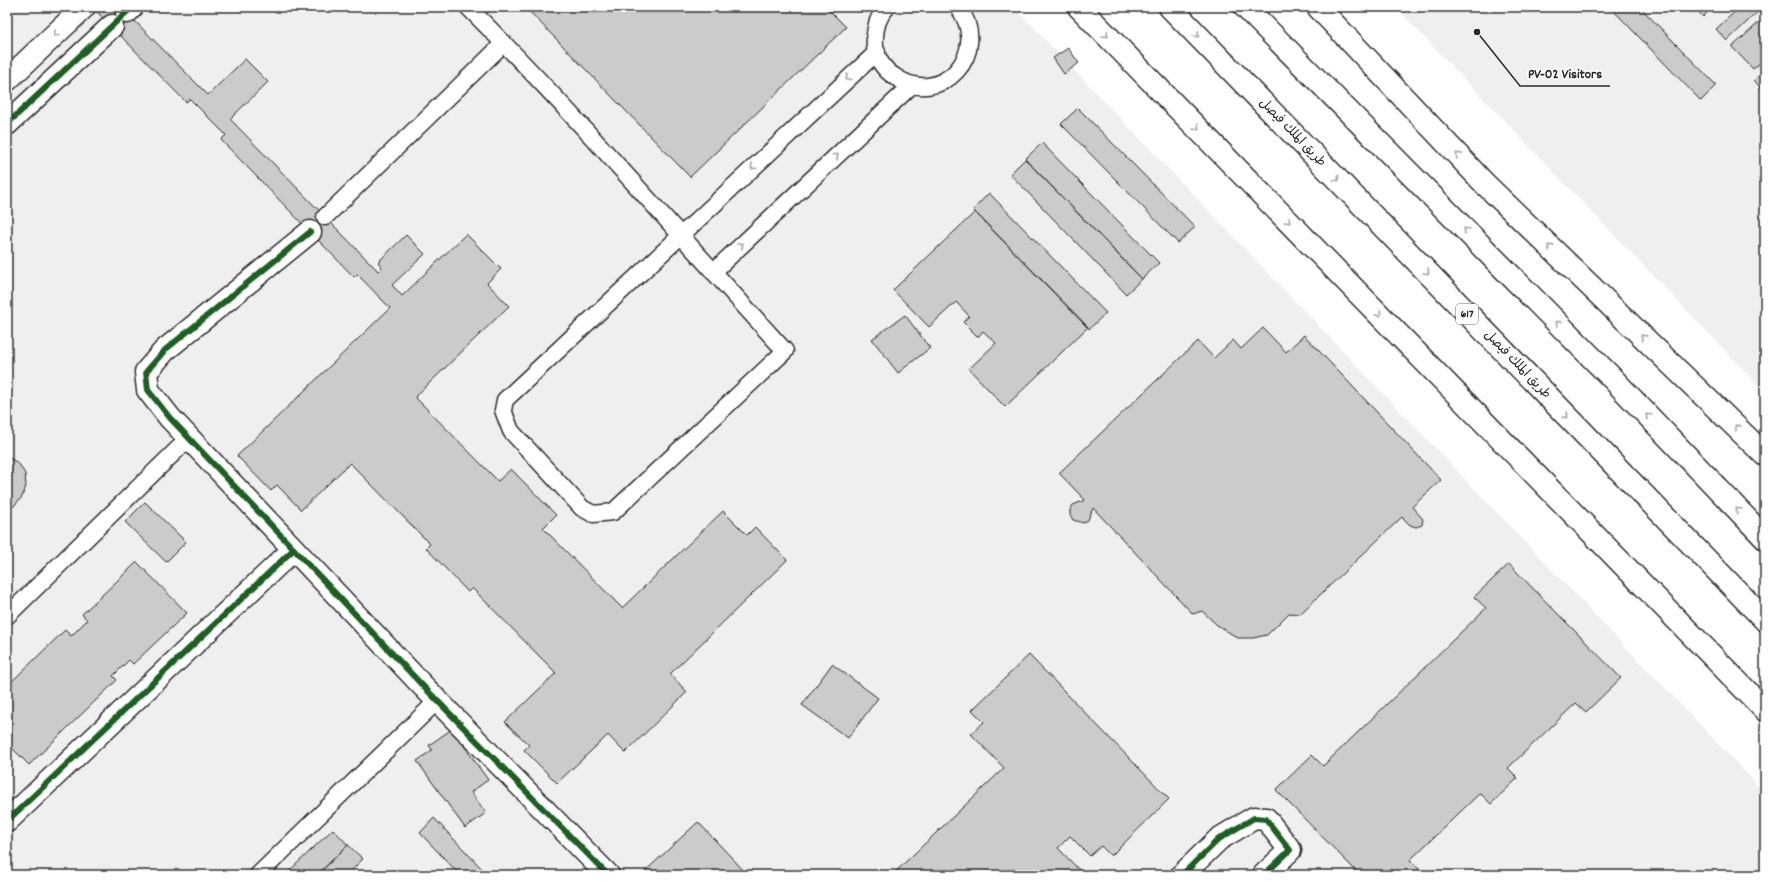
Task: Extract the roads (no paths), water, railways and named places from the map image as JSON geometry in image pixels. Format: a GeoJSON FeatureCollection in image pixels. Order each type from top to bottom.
{"type":"FeatureCollection","features":[{"type":"Feature","properties":{"kind":"main road"},"geometry":{"type":"LineString","coordinates":[[7,80],[84,7]]}},
{"type":"Feature","properties":{"kind":"main road"},"geometry":{"type":"LineString","coordinates":[[1079,7],[1765,710]]}},
{"type":"Feature","properties":{"kind":"main road","name":"طريق الملك فيصل"},"geometry":{"type":"LineString","coordinates":[[1170,7],[1765,620]]}},
{"type":"Feature","properties":{"kind":"main road"},"geometry":{"type":"LineString","coordinates":[[1246,7],[1612,378],[1765,538]]}},
{"type":"Feature","properties":{"kind":"main road"},"geometry":{"type":"LineString","coordinates":[[1318,7],[1485,184],[1765,454]]}},
{"type":"Feature","properties":{"kind":"main road"},"geometry":{"type":"LineString","coordinates":[[7,124],[123,15]]}},
{"type":"Feature","properties":{"kind":"main road"},"geometry":{"type":"LineString","coordinates":[[310,232],[165,350],[146,372],[148,390],[287,555],[437,701],[608,875]]}},
{"type":"Feature","properties":{"kind":"main road"},"geometry":{"type":"LineString","coordinates":[[9,815],[287,555]]}},
{"type":"Feature","properties":{"kind":"main road"},"geometry":{"type":"LineString","coordinates":[[1182,875],[1219,839],[1254,818],[1266,820],[1290,850],[1264,875]]}},
{"type":"Feature","properties":{"kind":"lane"},"geometry":{"type":"LineString","coordinates":[[468,7],[504,43],[680,236],[785,351],[613,512],[593,514],[582,508],[511,431],[503,410],[505,400],[680,236],[877,52]]}},
{"type":"Feature","properties":{"kind":"lane"},"geometry":{"type":"LineString","coordinates":[[887,7],[877,22],[874,35],[880,62],[888,73],[899,80],[912,85],[926,86],[939,83],[951,77],[961,67],[967,55],[970,42],[969,28],[964,15],[958,7]]}},
{"type":"Feature","properties":{"kind":"lane"},"geometry":{"type":"LineString","coordinates":[[325,217],[504,43]]}},
{"type":"Feature","properties":{"kind":"lane"},"geometry":{"type":"LineString","coordinates":[[713,272],[912,85]]}},
{"type":"Feature","properties":{"kind":"lane"},"geometry":{"type":"LineString","coordinates":[[7,616],[189,438]]}},
{"type":"Feature","properties":{"kind":"lane"},"geometry":{"type":"LineString","coordinates":[[258,875],[437,701]]}},
{"type":"Feature","properties":{"kind":"place","name":"PV-02 Visitors"},"geometry":{"type":"Point","coordinates":[1477,32]}}]}
